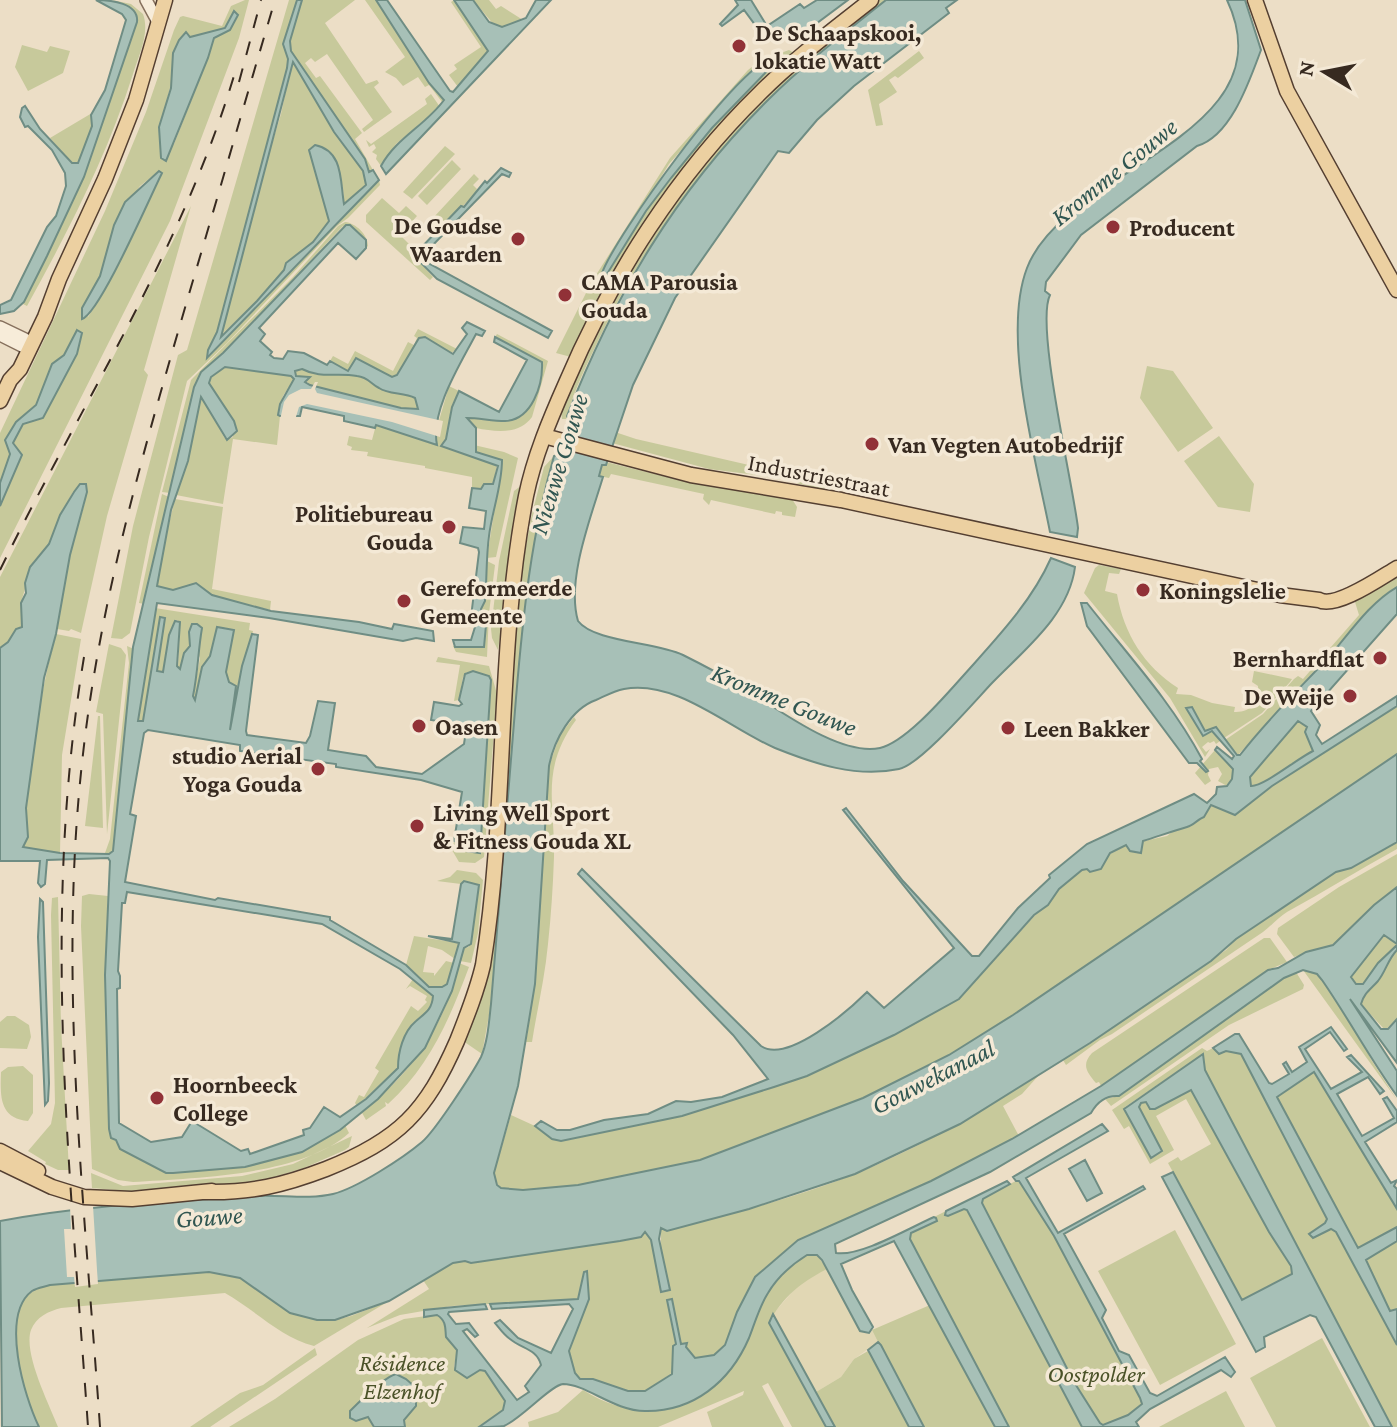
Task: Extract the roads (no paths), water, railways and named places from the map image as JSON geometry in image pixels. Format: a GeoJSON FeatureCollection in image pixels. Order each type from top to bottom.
{"type":"FeatureCollection","features":[{"type":"Feature","properties":{"kind":"main road"},"geometry":{"type":"LineString","coordinates":[[0,1162],[53,1188],[84,1197],[132,1199],[281,1186],[351,1159],[376,1145],[420,1108],[437,1085],[454,1048],[479,981],[485,949],[514,577],[526,495],[544,436],[573,365],[609,295],[691,171],[734,120],[770,84],[871,0]]}},
{"type":"Feature","properties":{"kind":"main road"},"geometry":{"type":"LineString","coordinates":[[1255,0],[1291,99],[1397,290]]}},
{"type":"Feature","properties":{"kind":"main road"},"geometry":{"type":"LineString","coordinates":[[0,401],[10,380],[20,369],[26,344],[53,301],[59,279],[128,122],[164,1]]}},
{"type":"Feature","properties":{"kind":"main road","name":"Industriestraat"},"geometry":{"type":"LineString","coordinates":[[544,436],[691,475],[818,495],[1280,595],[1319,600],[1341,597],[1397,568]]}},
{"type":"Feature","properties":{"kind":"main road"},"geometry":{"type":"LineString","coordinates":[[0,1151],[74,1186],[104,1192],[163,1195]]}},
{"type":"Feature","properties":{"kind":"street"},"geometry":{"type":"LineString","coordinates":[[146,0],[159,24]]}},
{"type":"Feature","properties":{"kind":"street"},"geometry":{"type":"LineString","coordinates":[[0,327],[26,344]]}},
{"type":"Feature","properties":{"kind":"street"},"geometry":{"type":"LineString","coordinates":[[0,335],[26,344]]}},
{"type":"Feature","properties":{"kind":"water"},"geometry":{"type":"Polygon","coordinates":[[[96,0],[129,7],[134,11],[137,22],[84,177],[47,256],[24,302],[14,311],[0,314],[0,305],[11,300],[47,227],[56,216],[66,186],[65,173],[52,150],[28,126],[25,127],[20,117],[22,108],[25,106],[40,129],[72,163],[78,163],[92,126],[91,115],[105,90],[126,20],[122,14],[96,0]]]}},
{"type":"Feature","properties":{"kind":"water"},"geometry":{"type":"Polygon","coordinates":[[[297,0],[302,0],[290,41],[291,51],[365,159],[369,172],[373,170],[379,180],[207,358],[217,332],[287,68],[288,59],[283,44],[297,0]],[[293,62],[221,337],[257,301],[284,270],[286,263],[313,242],[329,221],[309,150],[315,145],[324,148],[336,161],[344,204],[366,185],[363,171],[334,132],[293,62]]]}},
{"type":"Feature","properties":{"kind":"water"},"geometry":{"type":"Polygon","coordinates":[[[376,0],[387,0],[453,92],[488,51],[454,0],[473,0],[489,22],[502,27],[526,18],[536,0],[551,0],[386,174],[381,166],[387,156],[444,100],[429,83],[376,0]]]}},
{"type":"Feature","properties":{"kind":"water"},"geometry":{"type":"Polygon","coordinates":[[[735,0],[751,0],[767,26],[800,4],[804,8],[817,0],[848,0],[805,32],[767,41],[744,10],[722,26],[720,24],[738,5],[735,0]]]}},
{"type":"Feature","properties":{"kind":"water"},"geometry":{"type":"Polygon","coordinates":[[[886,0],[957,0],[946,8],[949,13],[854,86],[817,120],[789,153],[778,151],[675,298],[633,385],[606,465],[602,465],[599,476],[603,477],[577,568],[575,605],[578,621],[586,628],[611,638],[683,655],[731,680],[806,727],[845,745],[863,749],[880,748],[913,728],[1000,635],[1023,606],[1051,558],[1075,567],[1071,584],[1055,616],[1031,644],[933,745],[899,769],[851,771],[805,759],[758,740],[683,698],[644,688],[624,689],[610,694],[587,704],[571,718],[559,736],[549,766],[535,984],[518,1086],[494,1173],[497,1185],[523,1190],[578,1185],[700,1160],[863,1098],[949,1055],[1013,1015],[1397,754],[1397,842],[1351,868],[1336,872],[1090,1043],[960,1124],[855,1174],[749,1209],[667,1231],[661,1228],[659,1239],[670,1290],[661,1292],[651,1240],[645,1232],[641,1237],[620,1241],[453,1263],[389,1301],[335,1320],[317,1320],[290,1313],[240,1278],[209,1272],[50,1285],[32,1291],[22,1302],[17,1318],[16,1336],[22,1377],[39,1427],[2,1427],[0,1221],[127,1205],[333,1194],[379,1172],[422,1142],[470,1076],[481,1057],[489,1024],[529,576],[539,516],[554,456],[566,452],[573,429],[567,416],[627,287],[676,208],[735,134],[783,86],[886,0]]]}},
{"type":"Feature","properties":{"kind":"water"},"geometry":{"type":"Polygon","coordinates":[[[1227,0],[1245,0],[1261,50],[1229,120],[1209,140],[1081,235],[1046,282],[1045,291],[1050,295],[1047,338],[1051,370],[1078,528],[1077,537],[1050,532],[1019,362],[1020,296],[1027,268],[1049,233],[1083,203],[1165,148],[1202,118],[1228,85],[1238,46],[1227,0]]]}},
{"type":"Feature","properties":{"kind":"water"},"geometry":{"type":"Polygon","coordinates":[[[234,11],[238,15],[230,30],[214,38],[166,161],[161,158],[159,127],[171,88],[173,53],[186,32],[190,37],[225,28],[234,11]]]}},
{"type":"Feature","properties":{"kind":"water"},"geometry":{"type":"Polygon","coordinates":[[[770,59],[772,66],[712,128],[646,211],[607,274],[602,273],[629,225],[678,156],[731,92],[753,70],[770,59]]]}},
{"type":"Feature","properties":{"kind":"water"},"geometry":{"type":"Polygon","coordinates":[[[501,168],[511,173],[509,177],[502,174],[428,250],[428,263],[552,331],[548,338],[437,279],[417,259],[418,251],[501,168]]]}},
{"type":"Feature","properties":{"kind":"water"},"geometry":{"type":"Polygon","coordinates":[[[159,171],[162,173],[112,276],[90,312],[82,319],[82,308],[100,276],[114,225],[125,202],[159,171]]]}},
{"type":"Feature","properties":{"kind":"water"},"geometry":{"type":"Polygon","coordinates":[[[346,225],[366,240],[366,248],[356,259],[338,243],[259,328],[265,334],[260,341],[272,352],[270,355],[283,359],[288,351],[304,353],[327,365],[330,361],[348,371],[356,358],[392,377],[397,375],[419,338],[425,337],[453,354],[467,334],[462,328],[467,322],[485,331],[482,336],[476,334],[448,388],[438,417],[437,445],[376,425],[375,428],[344,421],[344,416],[302,407],[300,416],[280,416],[280,404],[294,379],[291,376],[225,367],[211,377],[209,383],[234,421],[237,431],[227,440],[201,397],[188,461],[171,510],[157,586],[173,590],[196,583],[212,595],[271,611],[392,629],[394,624],[433,631],[434,641],[416,638],[403,641],[157,603],[138,721],[143,721],[160,617],[165,618],[157,671],[163,672],[169,635],[175,621],[180,622],[177,666],[180,669],[184,653],[190,646],[192,624],[202,628],[195,700],[202,667],[210,656],[217,627],[234,630],[226,672],[229,682],[236,686],[230,730],[242,666],[252,634],[258,635],[247,735],[306,743],[318,701],[335,703],[328,750],[366,756],[376,767],[422,774],[464,744],[466,731],[462,725],[431,720],[434,702],[459,706],[462,704],[459,700],[465,674],[473,671],[489,676],[480,853],[465,851],[466,846],[454,841],[462,792],[421,780],[240,751],[240,745],[148,730],[144,733],[130,814],[136,816],[125,882],[215,900],[218,898],[330,917],[330,920],[406,965],[429,987],[447,984],[459,943],[428,936],[452,939],[461,884],[464,881],[479,885],[471,944],[464,948],[452,991],[425,1048],[378,1099],[340,1130],[302,1152],[245,1167],[166,1173],[120,1149],[116,1140],[111,1138],[109,1129],[105,975],[110,861],[108,858],[47,860],[45,884],[41,887],[38,883],[40,861],[0,861],[0,648],[16,629],[22,627],[21,603],[26,593],[25,583],[30,567],[49,544],[60,515],[74,492],[80,484],[86,484],[87,492],[44,678],[26,808],[28,837],[23,847],[60,853],[109,854],[113,851],[133,647],[194,387],[201,372],[346,225]],[[302,369],[295,371],[296,376],[310,377],[305,382],[310,385],[401,408],[418,409],[415,398],[383,390],[364,378],[316,374],[302,369]],[[127,892],[125,903],[122,903],[120,988],[117,989],[119,1123],[151,1142],[182,1137],[192,1121],[241,1151],[248,1149],[250,1154],[304,1135],[303,1130],[310,1128],[324,1107],[340,1117],[366,1099],[398,1068],[405,1036],[431,1005],[433,996],[400,969],[322,924],[127,892]]]}},
{"type":"Feature","properties":{"kind":"water"},"geometry":{"type":"Polygon","coordinates":[[[77,330],[82,333],[77,354],[43,418],[23,424],[13,443],[22,455],[0,506],[0,483],[10,454],[5,440],[16,422],[36,405],[52,364],[64,355],[77,330]]]}},
{"type":"Feature","properties":{"kind":"water"},"geometry":{"type":"Polygon","coordinates":[[[495,337],[542,362],[542,371],[534,400],[522,415],[505,421],[467,418],[476,428],[476,452],[502,460],[502,470],[489,536],[485,601],[481,609],[486,625],[484,647],[455,647],[453,640],[471,640],[475,627],[471,617],[479,552],[478,548],[460,543],[463,527],[484,529],[486,511],[469,508],[472,488],[481,489],[484,484],[493,484],[498,466],[441,446],[446,439],[452,407],[459,391],[499,412],[527,360],[494,342],[495,337]]]}},
{"type":"Feature","properties":{"kind":"water"},"geometry":{"type":"Polygon","coordinates":[[[1397,587],[1397,614],[1311,711],[1320,725],[1316,735],[1322,744],[1397,696],[1397,706],[1272,786],[1235,815],[1211,805],[1204,817],[1189,826],[1143,841],[1141,853],[1130,851],[1126,845],[1110,853],[1101,869],[1090,872],[1082,870],[1034,915],[959,999],[894,1035],[807,1076],[682,1116],[561,1141],[552,1139],[535,1126],[541,1121],[557,1130],[570,1130],[604,1120],[648,1114],[676,1101],[722,1097],[768,1079],[733,1035],[578,874],[582,869],[761,1046],[772,1050],[786,1048],[817,1033],[867,992],[884,1008],[954,948],[843,810],[846,808],[903,881],[972,956],[979,956],[1018,908],[1050,878],[1049,875],[1087,844],[1194,794],[1207,803],[1216,794],[1217,787],[1227,786],[1233,769],[1215,750],[1217,747],[1232,759],[1234,756],[1212,731],[1203,736],[1186,708],[1192,707],[1205,731],[1216,727],[1240,755],[1377,601],[1397,587]],[[1298,721],[1250,777],[1251,786],[1264,782],[1313,751],[1305,732],[1307,727],[1298,721]]]}},
{"type":"Feature","properties":{"kind":"water"},"geometry":{"type":"Polygon","coordinates":[[[1081,603],[1087,603],[1163,698],[1208,771],[1197,763],[1189,763],[1087,626],[1081,603]]]}},
{"type":"Feature","properties":{"kind":"water"},"geometry":{"type":"Polygon","coordinates":[[[1397,887],[1397,944],[1384,935],[1351,977],[1356,984],[1363,984],[1378,963],[1397,945],[1381,977],[1361,1004],[1381,1029],[1388,1029],[1397,1019],[1397,1063],[1350,999],[1397,1071],[1397,1096],[1322,980],[1317,974],[1303,970],[1284,978],[1119,1096],[1102,1100],[1091,1113],[990,1172],[835,1244],[836,1253],[858,1251],[936,1218],[937,1221],[911,1233],[910,1239],[1009,1427],[995,1427],[894,1241],[841,1264],[873,1327],[869,1333],[860,1331],[822,1260],[817,1255],[807,1255],[785,1271],[772,1287],[741,1354],[731,1368],[720,1381],[694,1400],[662,1410],[634,1410],[581,1388],[563,1384],[504,1426],[479,1427],[503,1410],[505,1401],[485,1371],[480,1370],[467,1378],[455,1370],[457,1350],[446,1337],[444,1322],[437,1315],[424,1317],[424,1310],[485,1304],[487,1309],[448,1314],[456,1324],[469,1323],[478,1335],[475,1337],[467,1329],[463,1331],[517,1400],[529,1392],[525,1386],[541,1365],[533,1352],[508,1337],[495,1323],[500,1320],[518,1338],[551,1353],[573,1309],[569,1304],[492,1309],[490,1304],[578,1299],[584,1272],[587,1271],[589,1299],[569,1351],[575,1373],[580,1379],[593,1379],[628,1391],[645,1391],[672,1374],[673,1346],[676,1344],[667,1300],[672,1299],[681,1344],[687,1343],[686,1347],[695,1358],[714,1355],[725,1345],[755,1277],[798,1240],[931,1181],[1012,1139],[1101,1086],[1268,970],[1278,968],[1306,952],[1333,945],[1397,887]]]}},
{"type":"Feature","properties":{"kind":"water"},"geometry":{"type":"Polygon","coordinates":[[[40,899],[43,902],[49,1083],[45,1105],[38,937],[40,899]]]}},
{"type":"Feature","properties":{"kind":"water"},"geometry":{"type":"Polygon","coordinates":[[[1331,1027],[1347,1049],[1344,1051],[1330,1032],[1305,1049],[1331,1089],[1362,1072],[1347,1057],[1351,1055],[1384,1091],[1380,1094],[1368,1077],[1337,1094],[1362,1136],[1394,1118],[1383,1099],[1387,1097],[1397,1111],[1397,1122],[1365,1142],[1391,1183],[1397,1180],[1394,1186],[1397,1189],[1397,1209],[1314,1072],[1277,1097],[1358,1248],[1397,1227],[1397,1241],[1366,1260],[1390,1311],[1397,1309],[1397,1345],[1336,1232],[1331,1229],[1313,1238],[1309,1234],[1327,1219],[1241,1054],[1226,1051],[1219,1054],[1213,1048],[1239,1034],[1272,1084],[1289,1074],[1283,1064],[1286,1062],[1292,1072],[1307,1062],[1299,1047],[1331,1027]]]}},
{"type":"Feature","properties":{"kind":"water"},"geometry":{"type":"Polygon","coordinates":[[[1203,1054],[1205,1070],[1392,1427],[1375,1427],[1316,1317],[1310,1315],[1264,1337],[1265,1347],[1256,1352],[1162,1177],[1173,1172],[1242,1300],[1292,1274],[1291,1266],[1191,1090],[1155,1109],[1150,1109],[1146,1102],[1141,1103],[1139,1107],[1162,1151],[1151,1158],[1124,1109],[1203,1054]]]}},
{"type":"Feature","properties":{"kind":"water"},"geometry":{"type":"Polygon","coordinates":[[[1102,1124],[1108,1131],[1026,1178],[1058,1233],[1143,1186],[1145,1189],[1064,1234],[1106,1310],[1102,1318],[1119,1351],[1129,1355],[1150,1393],[1157,1396],[1225,1357],[1235,1372],[1231,1377],[1221,1370],[1150,1409],[1136,1422],[1139,1427],[1082,1427],[967,1210],[945,1215],[946,1211],[1007,1181],[1010,1184],[983,1199],[982,1203],[1074,1382],[1100,1423],[1103,1425],[1128,1415],[1142,1404],[1140,1398],[1054,1236],[1019,1181],[1013,1177],[1102,1124]]]}},
{"type":"Feature","properties":{"kind":"water"},"geometry":{"type":"Polygon","coordinates":[[[1085,1160],[1102,1193],[1087,1201],[1069,1169],[1085,1160]]]}},
{"type":"Feature","properties":{"kind":"water"},"geometry":{"type":"Polygon","coordinates":[[[773,1314],[835,1427],[826,1427],[769,1323],[773,1314]]]}},
{"type":"Feature","properties":{"kind":"water"},"geometry":{"type":"Polygon","coordinates":[[[878,1342],[924,1427],[909,1427],[868,1350],[878,1342]]]}},
{"type":"Feature","properties":{"kind":"water"},"geometry":{"type":"Polygon","coordinates":[[[396,1374],[422,1393],[431,1393],[416,1400],[416,1406],[404,1420],[405,1427],[374,1427],[368,1417],[356,1421],[350,1418],[350,1411],[360,1401],[396,1374]]]}},
{"type":"Feature","properties":{"kind":"railway"},"geometry":{"type":"LineString","coordinates":[[239,82],[261,0]]}},
{"type":"Feature","properties":{"kind":"railway"},"geometry":{"type":"LineString","coordinates":[[100,1427],[81,1178],[73,1012],[75,845],[82,763],[100,644],[125,526],[172,352],[275,0]]}},
{"type":"Feature","properties":{"kind":"railway"},"geometry":{"type":"LineString","coordinates":[[0,570],[160,262],[189,199],[236,69]]}},
{"type":"Feature","properties":{"kind":"railway"},"geometry":{"type":"LineString","coordinates":[[84,657],[71,754],[64,850],[62,946],[67,1138],[88,1427]]}},
{"type":"Feature","properties":{"kind":"place","name":"De Schaapskooi, lokatie Watt"},"geometry":{"type":"Point","coordinates":[739,46]}},
{"type":"Feature","properties":{"kind":"place","name":"Producent"},"geometry":{"type":"Point","coordinates":[1113,227]}},
{"type":"Feature","properties":{"kind":"place","name":"De Goudse Waarden"},"geometry":{"type":"Point","coordinates":[518,239]}},
{"type":"Feature","properties":{"kind":"place","name":"CAMA Parousia Gouda"},"geometry":{"type":"Point","coordinates":[565,295]}},
{"type":"Feature","properties":{"kind":"place","name":"Van Vegten Autobedrijf"},"geometry":{"type":"Point","coordinates":[872,444]}},
{"type":"Feature","properties":{"kind":"place","name":"Politiebureau Gouda"},"geometry":{"type":"Point","coordinates":[449,527]}},
{"type":"Feature","properties":{"kind":"place","name":"Koningslelie"},"geometry":{"type":"Point","coordinates":[1143,590]}},
{"type":"Feature","properties":{"kind":"place","name":"Gereformeerde Gemeente"},"geometry":{"type":"Point","coordinates":[404,601]}},
{"type":"Feature","properties":{"kind":"place","name":"Bernhardflat"},"geometry":{"type":"Point","coordinates":[1380,658]}},
{"type":"Feature","properties":{"kind":"place","name":"De Weije"},"geometry":{"type":"Point","coordinates":[1350,696]}},
{"type":"Feature","properties":{"kind":"place","name":"Oasen"},"geometry":{"type":"Point","coordinates":[419,726]}},
{"type":"Feature","properties":{"kind":"place","name":"Leen Bakker"},"geometry":{"type":"Point","coordinates":[1008,728]}},
{"type":"Feature","properties":{"kind":"place","name":"studio Aerial Yoga Gouda"},"geometry":{"type":"Point","coordinates":[318,769]}},
{"type":"Feature","properties":{"kind":"place","name":"Living Well Sport & Fitness Gouda XL"},"geometry":{"type":"Point","coordinates":[417,826]}},
{"type":"Feature","properties":{"kind":"place","name":"Hoornbeeck College"},"geometry":{"type":"Point","coordinates":[157,1098]}},
{"type":"Feature","properties":{"kind":"water label","name":"Kromme Gouwe"},"geometry":{"type":"Point","coordinates":[1114,172]}},
{"type":"Feature","properties":{"kind":"water label","name":"Nieuwe Gouwe"},"geometry":{"type":"Point","coordinates":[559,464]}},
{"type":"Feature","properties":{"kind":"water label","name":"Kromme Gouwe"},"geometry":{"type":"Point","coordinates":[784,700]}},
{"type":"Feature","properties":{"kind":"water label","name":"Gouwekanaal"},"geometry":{"type":"Point","coordinates":[933,1077]}},
{"type":"Feature","properties":{"kind":"water label","name":"Gouwe"},"geometry":{"type":"Point","coordinates":[209,1217]}},
{"type":"Feature","properties":{"kind":"park label","name":"Oostpolder"},"geometry":{"type":"Point","coordinates":[1096,1373]}},
{"type":"Feature","properties":{"kind":"park label","name":"Résidence Elzenhof"},"geometry":{"type":"Point","coordinates":[402,1376]}}]}
